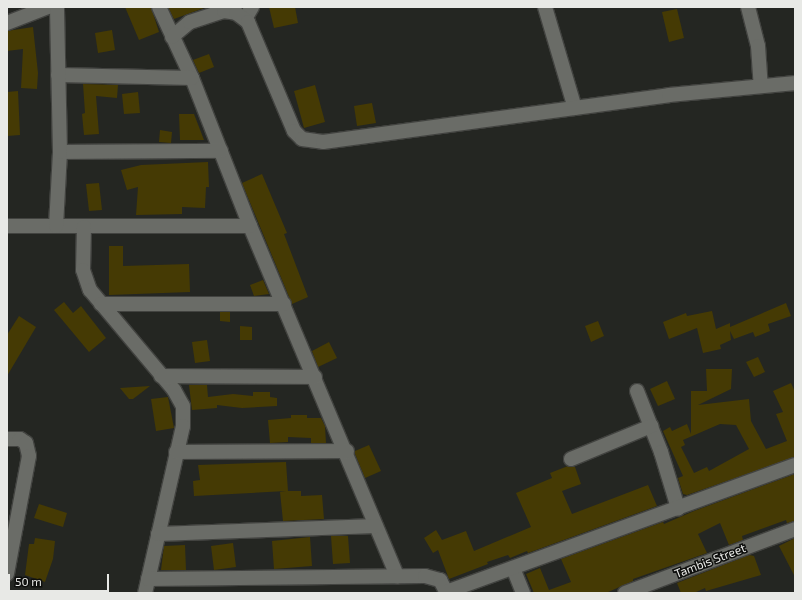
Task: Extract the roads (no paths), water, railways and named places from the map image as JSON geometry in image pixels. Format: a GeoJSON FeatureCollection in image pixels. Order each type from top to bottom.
{"type":"FeatureCollection","features":[{"type":"Feature","properties":{"kind":"street"},"geometry":{"type":"LineString","coordinates":[[7,23],[48,7]]}},
{"type":"Feature","properties":{"kind":"street"},"geometry":{"type":"LineString","coordinates":[[56,226],[60,152],[57,7]]}},
{"type":"Feature","properties":{"kind":"street"},"geometry":{"type":"LineString","coordinates":[[159,7],[192,78],[250,226],[347,451],[397,576]]}},
{"type":"Feature","properties":{"kind":"street"},"geometry":{"type":"LineString","coordinates":[[245,19],[252,7]]}},
{"type":"Feature","properties":{"kind":"street"},"geometry":{"type":"LineString","coordinates":[[545,7],[575,108]]}},
{"type":"Feature","properties":{"kind":"street"},"geometry":{"type":"LineString","coordinates":[[748,7],[758,46],[761,85]]}},
{"type":"Feature","properties":{"kind":"street"},"geometry":{"type":"LineString","coordinates":[[172,37],[190,22],[224,11],[236,12],[248,22],[284,114],[294,131],[302,139],[323,142],[575,108],[761,85],[795,83]]}},
{"type":"Feature","properties":{"kind":"street"},"geometry":{"type":"LineString","coordinates":[[58,75],[192,78]]}},
{"type":"Feature","properties":{"kind":"street"},"geometry":{"type":"LineString","coordinates":[[60,152],[221,151]]}},
{"type":"Feature","properties":{"kind":"street"},"geometry":{"type":"LineString","coordinates":[[7,226],[250,226]]}},
{"type":"Feature","properties":{"kind":"street"},"geometry":{"type":"LineString","coordinates":[[84,227],[85,280],[101,304],[174,390],[183,406],[185,415],[145,593]]}},
{"type":"Feature","properties":{"kind":"street"},"geometry":{"type":"LineString","coordinates":[[101,304],[284,304]]}},
{"type":"Feature","properties":{"kind":"street"},"geometry":{"type":"LineString","coordinates":[[161,376],[315,377]]}},
{"type":"Feature","properties":{"kind":"street"},"geometry":{"type":"LineString","coordinates":[[636,391],[651,426],[678,508]]}},
{"type":"Feature","properties":{"kind":"street"},"geometry":{"type":"LineString","coordinates":[[571,459],[651,426]]}},
{"type":"Feature","properties":{"kind":"street"},"geometry":{"type":"LineString","coordinates":[[7,439],[20,439],[26,443],[29,456],[7,574]]}},
{"type":"Feature","properties":{"kind":"street"},"geometry":{"type":"LineString","coordinates":[[176,452],[347,451]]}},
{"type":"Feature","properties":{"kind":"street"},"geometry":{"type":"LineString","coordinates":[[148,579],[397,576],[436,577],[446,592],[795,465]]}},
{"type":"Feature","properties":{"kind":"street"},"geometry":{"type":"LineString","coordinates":[[158,534],[376,526]]}},
{"type":"Feature","properties":{"kind":"street","name":"Tambis Street"},"geometry":{"type":"LineString","coordinates":[[625,593],[795,530]]}},
{"type":"Feature","properties":{"kind":"street"},"geometry":{"type":"LineString","coordinates":[[513,568],[523,593]]}}]}
